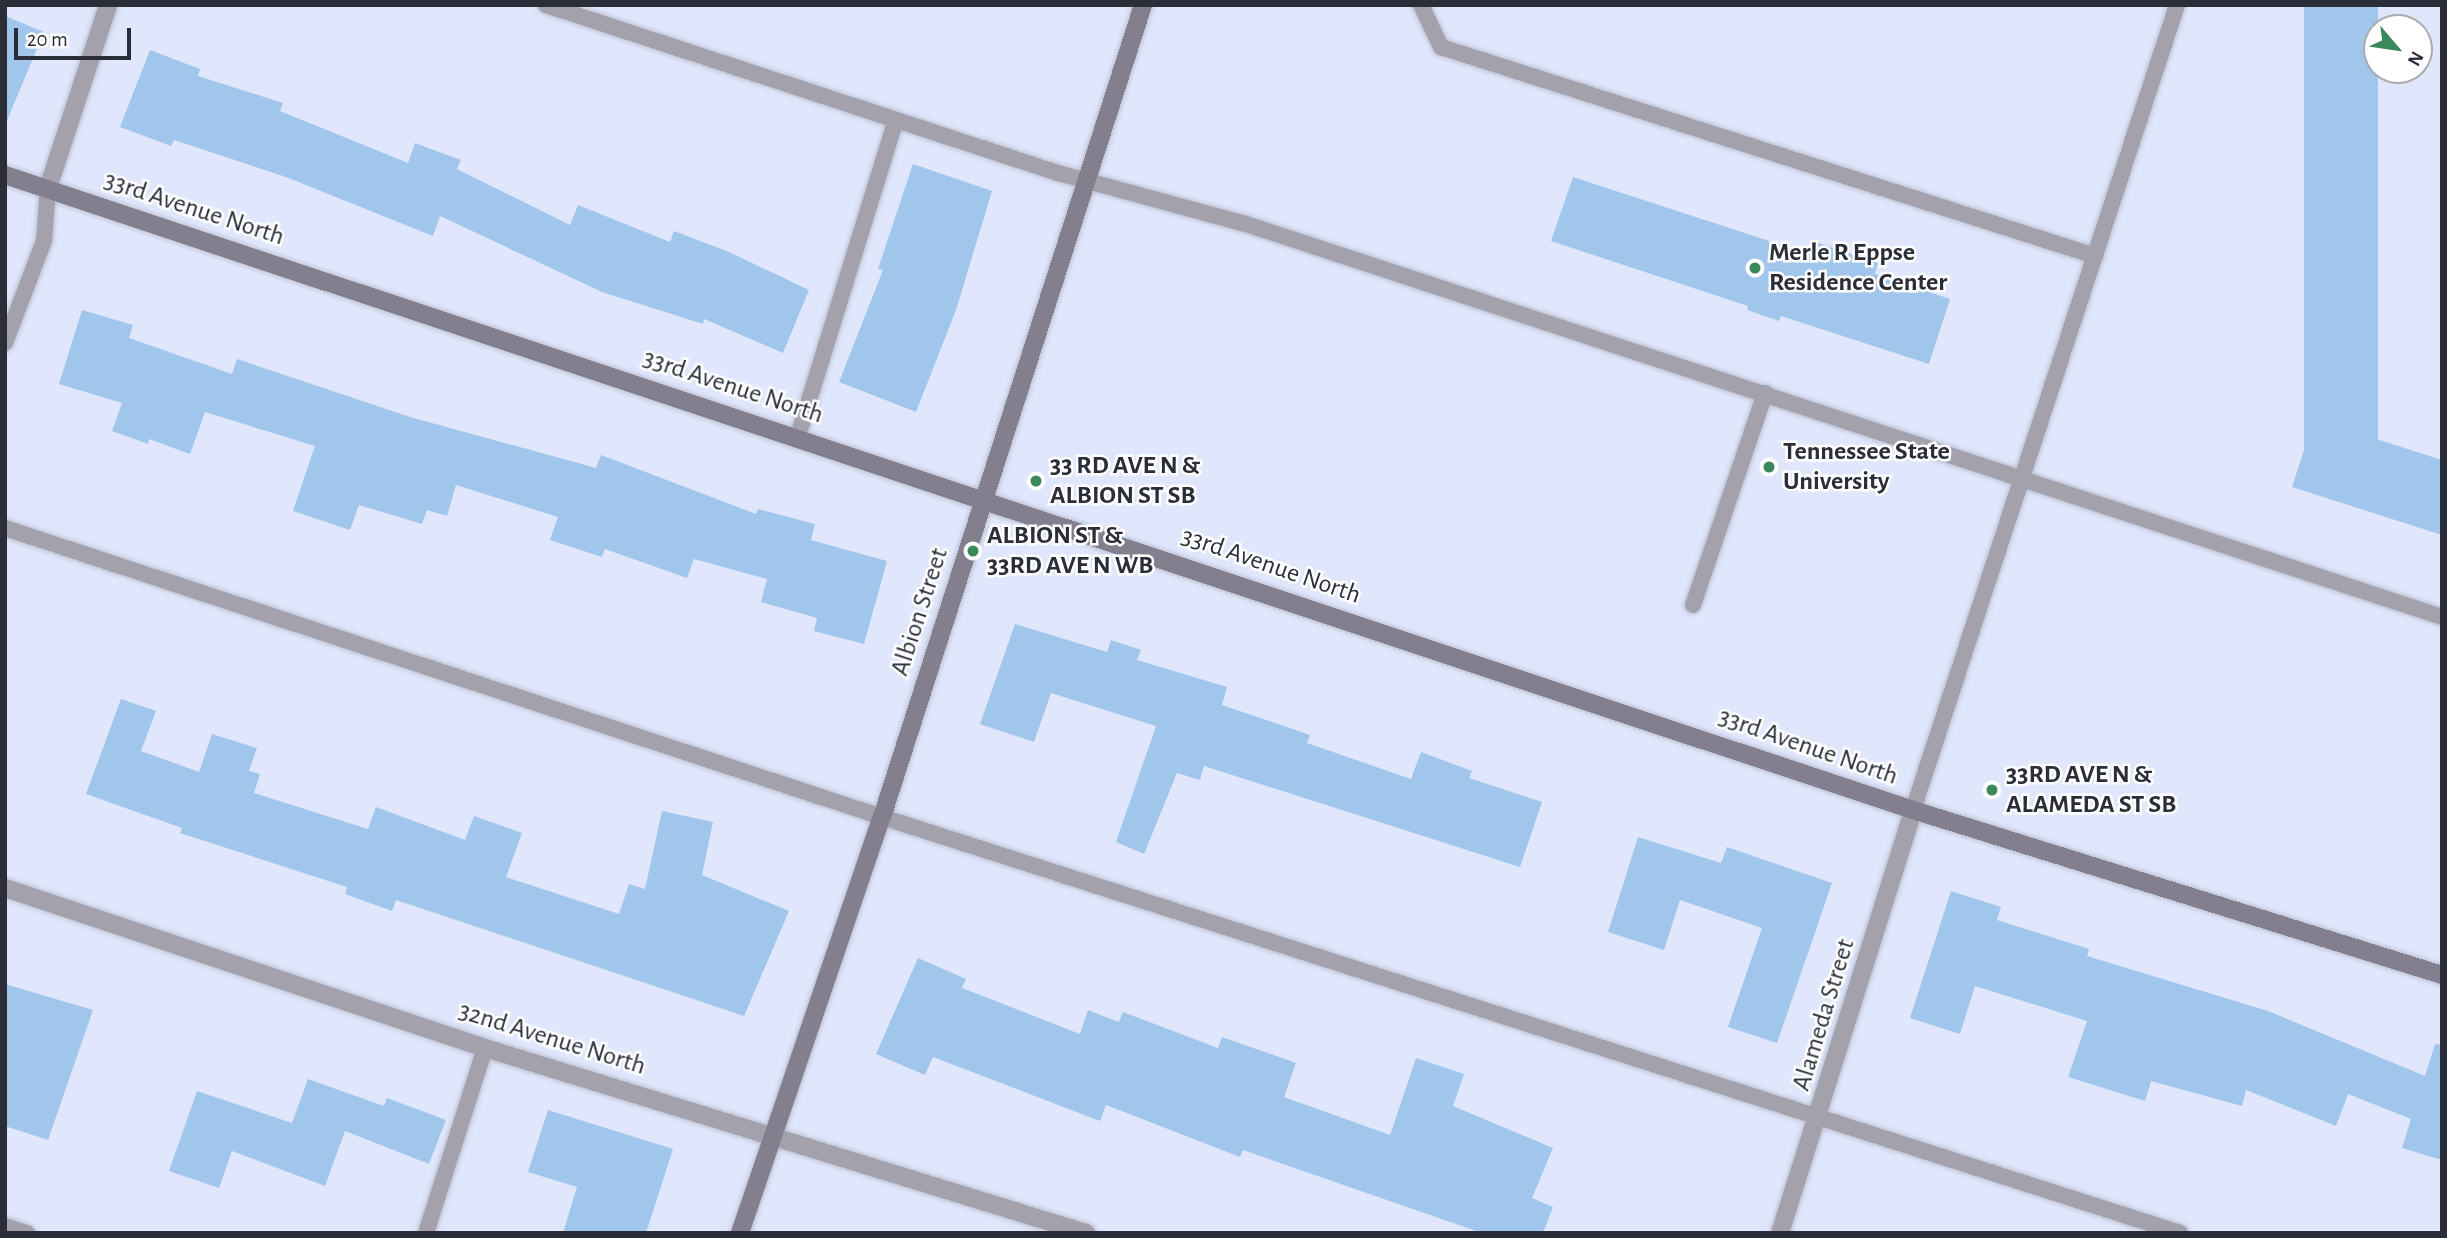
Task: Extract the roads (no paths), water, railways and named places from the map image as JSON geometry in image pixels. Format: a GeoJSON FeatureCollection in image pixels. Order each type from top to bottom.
{"type":"FeatureCollection","features":[{"type":"Feature","properties":{"kind":"street"},"geometry":{"type":"LineString","coordinates":[[48,188],[108,5]]}},
{"type":"Feature","properties":{"kind":"street","name":"Albion Street"},"geometry":{"type":"LineString","coordinates":[[740,1233],[883,817],[1143,5]]}},
{"type":"Feature","properties":{"kind":"street","name":"33rd Avenue North"},"geometry":{"type":"LineString","coordinates":[[5,174],[984,498],[1913,810],[2442,975]]}},
{"type":"Feature","properties":{"kind":"street","name":"Alameda Street"},"geometry":{"type":"LineString","coordinates":[[1780,1233],[1820,1117],[1913,810]]}},
{"type":"Feature","properties":{"kind":"street","name":"32nd Avenue North"},"geometry":{"type":"LineString","coordinates":[[5,888],[485,1048],[773,1133],[1086,1233]]}},
{"type":"Feature","properties":{"kind":"lane"},"geometry":{"type":"LineString","coordinates":[[546,5],[896,120],[1086,179],[1246,224],[2442,617]]}},
{"type":"Feature","properties":{"kind":"lane"},"geometry":{"type":"LineString","coordinates":[[1421,5],[1441,47],[2095,256]]}},
{"type":"Feature","properties":{"kind":"lane"},"geometry":{"type":"LineString","coordinates":[[1913,810],[2177,5]]}},
{"type":"Feature","properties":{"kind":"lane"},"geometry":{"type":"LineString","coordinates":[[797,436],[896,120]]}},
{"type":"Feature","properties":{"kind":"lane"},"geometry":{"type":"LineString","coordinates":[[5,344],[44,241],[48,188]]}},
{"type":"Feature","properties":{"kind":"lane"},"geometry":{"type":"LineString","coordinates":[[1693,605],[1765,393]]}},
{"type":"Feature","properties":{"kind":"lane"},"geometry":{"type":"LineString","coordinates":[[5,528],[883,817],[2180,1233]]}},
{"type":"Feature","properties":{"kind":"lane"},"geometry":{"type":"LineString","coordinates":[[426,1233],[485,1048]]}},
{"type":"Feature","properties":{"kind":"lane"},"geometry":{"type":"LineString","coordinates":[[5,1226],[27,1233]]}},
{"type":"Feature","properties":{"kind":"place","name":"Merle R Eppse Residence Center"},"geometry":{"type":"Point","coordinates":[1755,268]}},
{"type":"Feature","properties":{"kind":"place","name":"Tennessee State University"},"geometry":{"type":"Point","coordinates":[1769,467]}},
{"type":"Feature","properties":{"kind":"place","name":"33 RD AVE N & ALBION ST SB"},"geometry":{"type":"Point","coordinates":[1036,481]}},
{"type":"Feature","properties":{"kind":"place","name":"ALBION ST & 33RD AVE N WB"},"geometry":{"type":"Point","coordinates":[973,551]}},
{"type":"Feature","properties":{"kind":"place","name":"33RD AVE N & ALAMEDA ST SB"},"geometry":{"type":"Point","coordinates":[1992,790]}}]}
